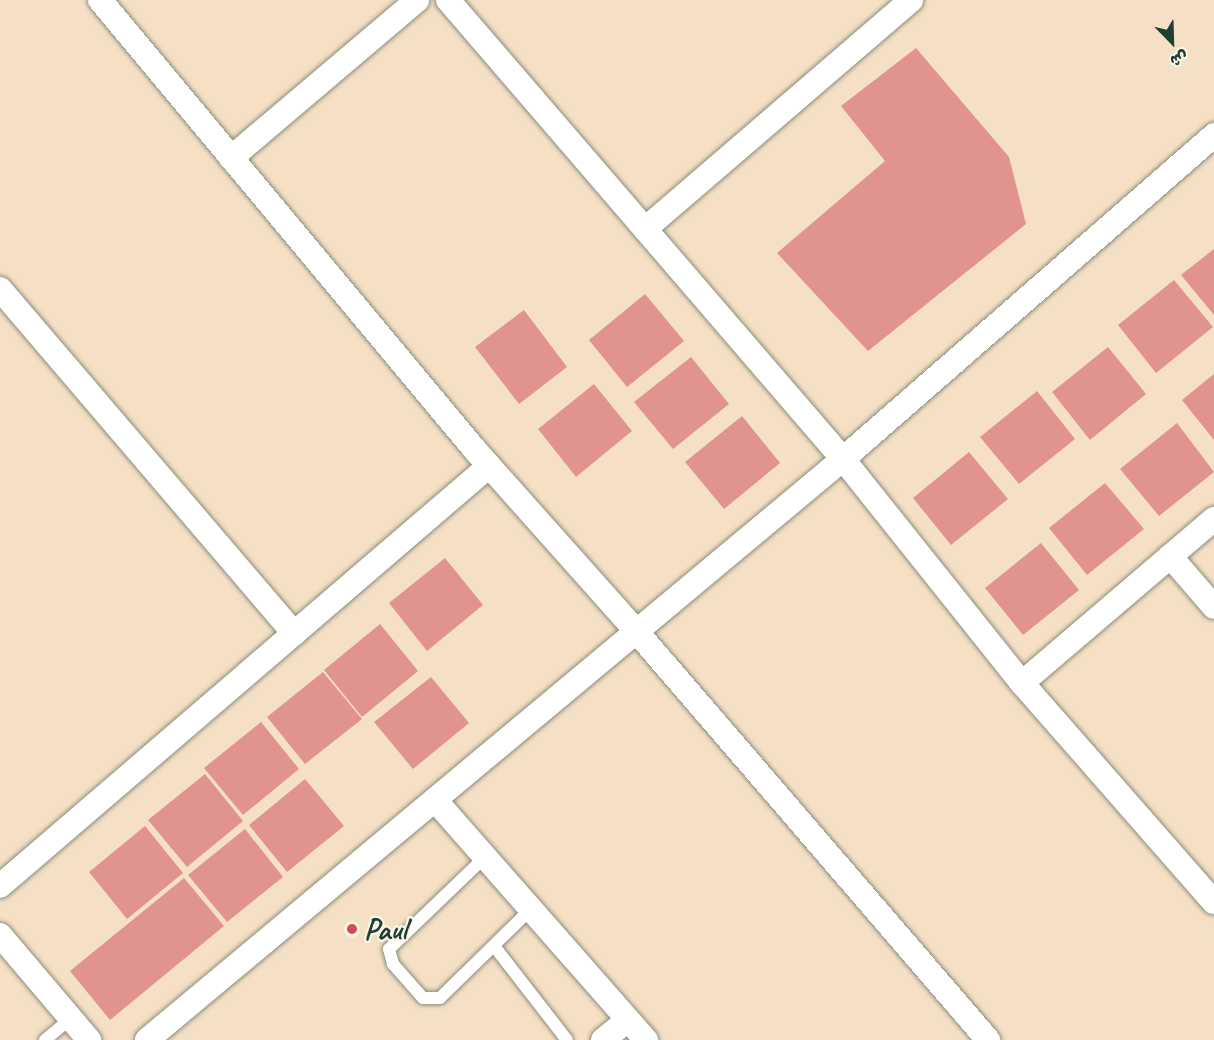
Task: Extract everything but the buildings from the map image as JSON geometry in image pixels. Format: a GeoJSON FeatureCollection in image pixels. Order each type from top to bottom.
{"type":"FeatureCollection","features":[{"type":"Feature","properties":{"kind":"street"},"geometry":{"type":"LineString","coordinates":[[100,0],[489,466],[636,632],[988,1040]]}},
{"type":"Feature","properties":{"kind":"street"},"geometry":{"type":"LineString","coordinates":[[231,158],[417,0]]}},
{"type":"Feature","properties":{"kind":"street"},"geometry":{"type":"LineString","coordinates":[[448,0],[843,459],[1022,683],[1209,887]]}},
{"type":"Feature","properties":{"kind":"street"},"geometry":{"type":"LineString","coordinates":[[645,229],[911,0]]}},
{"type":"Feature","properties":{"kind":"street"},"geometry":{"type":"LineString","coordinates":[[147,1040],[843,459],[1214,135]]}},
{"type":"Feature","properties":{"kind":"street"},"geometry":{"type":"LineString","coordinates":[[0,289],[294,633]]}},
{"type":"Feature","properties":{"kind":"street"},"geometry":{"type":"LineString","coordinates":[[0,886],[489,466]]}},
{"type":"Feature","properties":{"kind":"street"},"geometry":{"type":"LineString","coordinates":[[1022,683],[1214,519]]}},
{"type":"Feature","properties":{"kind":"street"},"geometry":{"type":"LineString","coordinates":[[1170,556],[1214,607]]}},
{"type":"Feature","properties":{"kind":"street"},"geometry":{"type":"LineString","coordinates":[[435,800],[646,1040]]}},
{"type":"Feature","properties":{"kind":"street"},"geometry":{"type":"LineString","coordinates":[[0,935],[89,1040]]}},
{"type":"Feature","properties":{"kind":"street"},"geometry":{"type":"LineString","coordinates":[[603,1040],[628,1020]]}},
{"type":"Feature","properties":{"kind":"lane"},"geometry":{"type":"LineString","coordinates":[[485,857],[389,949],[389,957],[423,998],[431,1000],[440,998],[531,909]]}},
{"type":"Feature","properties":{"kind":"lane"},"geometry":{"type":"LineString","coordinates":[[494,946],[567,1040]]}},
{"type":"Feature","properties":{"kind":"lane"},"geometry":{"type":"LineString","coordinates":[[45,1040],[71,1018]]}},
{"type":"Feature","properties":{"kind":"place","name":"Paul"},"geometry":{"type":"Point","coordinates":[352,929]}}]}
